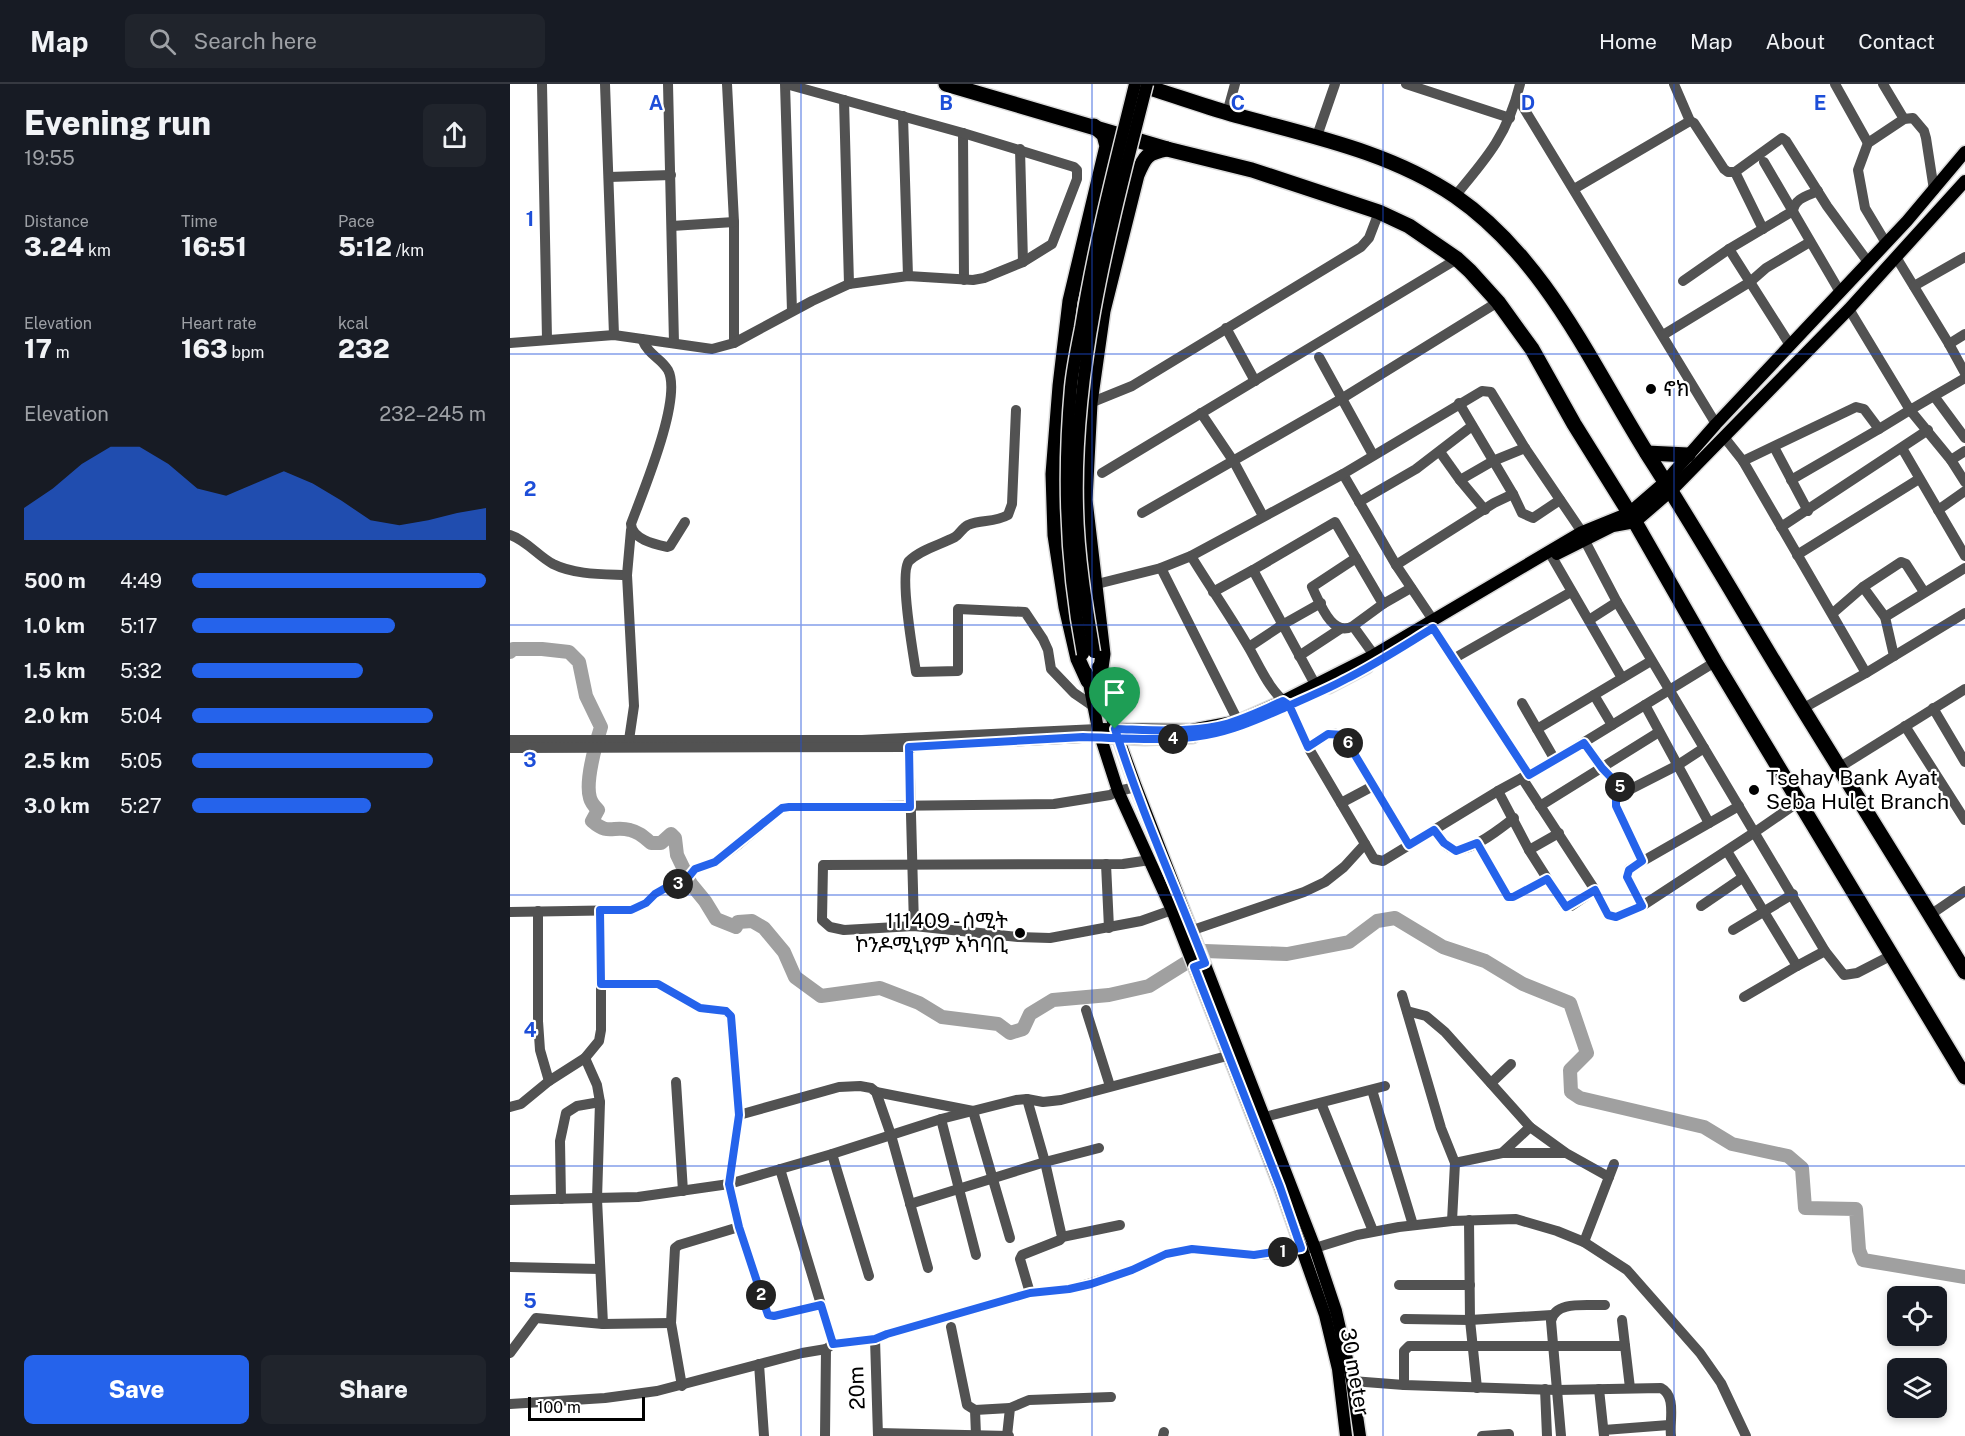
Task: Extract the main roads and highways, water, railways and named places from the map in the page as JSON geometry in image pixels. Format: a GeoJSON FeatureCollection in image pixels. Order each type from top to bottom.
{"type":"FeatureCollection","features":[{"type":"Feature","properties":{"kind":"highway"},"geometry":{"type":"LineString","coordinates":[[946,84],[1167,149],[1252,170],[1379,212],[1409,226],[1457,259],[1484,284],[1532,349],[1714,662],[1965,1077]]}},
{"type":"Feature","properties":{"kind":"highway"},"geometry":{"type":"LineString","coordinates":[[1136,84],[1165,89],[1227,113],[1317,136],[1401,165],[1455,196],[1516,249],[1555,299],[1802,709],[1965,972]]}},
{"type":"Feature","properties":{"kind":"highway"},"geometry":{"type":"LineString","coordinates":[[1094,126],[1104,135],[1107,146],[1071,301],[1060,386],[1053,474],[1055,535],[1066,607],[1078,659],[1094,678],[1103,654],[1093,585],[1085,500],[1090,404],[1103,311],[1137,175],[1144,160],[1152,153],[1167,149]]}},
{"type":"Feature","properties":{"kind":"highway"},"geometry":{"type":"LineString","coordinates":[[1647,453],[1688,455]]}},
{"type":"Feature","properties":{"kind":"main road"},"geometry":{"type":"LineString","coordinates":[[1136,84],[1098,239],[1071,385],[1066,462],[1067,517],[1073,590],[1094,678],[1192,930],[1192,946]]}},
{"type":"Feature","properties":{"kind":"main road"},"geometry":{"type":"LineString","coordinates":[[1088,653],[1077,508],[1082,388],[1097,294],[1147,84]]}},
{"type":"Feature","properties":{"kind":"main road"},"geometry":{"type":"LineString","coordinates":[[1669,486],[1688,455],[1716,423],[1851,281],[1965,153]]}},
{"type":"Feature","properties":{"kind":"main road"},"geometry":{"type":"LineString","coordinates":[[1099,733],[1191,730],[1238,721],[1347,679],[1433,624],[1583,536],[1632,518],[1724,437],[1848,309],[1965,181]]}},
{"type":"Feature","properties":{"kind":"main road"},"geometry":{"type":"LineString","coordinates":[[1851,281],[1863,293]]}},
{"type":"Feature","properties":{"kind":"main road"},"geometry":{"type":"LineString","coordinates":[[1117,734],[1145,739],[1177,739],[1241,726],[1433,624],[1552,557],[1583,536]]}},
{"type":"Feature","properties":{"kind":"main road"},"geometry":{"type":"LineString","coordinates":[[1094,678],[1093,706],[1099,733],[1118,791],[1172,910],[1192,946],[1265,1117],[1316,1248],[1336,1311],[1352,1381],[1360,1436]]}},
{"type":"Feature","properties":{"kind":"main road"},"geometry":{"type":"LineString","coordinates":[[1127,762],[1133,747],[1145,739]]}},
{"type":"Feature","properties":{"kind":"main road","name":"30 meter"},"geometry":{"type":"LineString","coordinates":[[1199,964],[1227,1056],[1280,1187],[1326,1315],[1338,1369],[1346,1436]]}},
{"type":"Feature","properties":{"kind":"waterway"},"geometry":{"type":"LineString","coordinates":[[510,652],[513,649],[569,652],[579,662],[586,696],[601,727],[589,782],[591,800],[598,810],[592,821],[607,829],[633,831],[651,843],[661,843],[671,834],[675,838],[677,855],[691,884],[716,919],[736,927],[738,922],[752,921],[764,928],[784,952],[795,977],[821,996],[880,988],[919,1003],[942,1017],[998,1024],[1010,1033],[1023,1029],[1030,1014],[1053,1000],[1109,995],[1149,986],[1205,951],[1287,954],[1349,942],[1377,921],[1395,918],[1443,947],[1485,961],[1523,984],[1570,1003],[1587,1053],[1570,1070],[1571,1092],[1580,1098],[1704,1127],[1732,1144],[1788,1156],[1802,1168],[1805,1208],[1856,1209],[1859,1250],[1863,1260],[1965,1277]]}},
{"type":"Feature","properties":{"kind":"place","name":"ኖክ"},"geometry":{"type":"Point","coordinates":[1651,389]}},
{"type":"Feature","properties":{"kind":"place","name":"Tsehay Bank Ayat Seba Hulet Branch"},"geometry":{"type":"Point","coordinates":[1754,790]}},
{"type":"Feature","properties":{"kind":"place","name":"111409 - ሰሚት ኮንዶሚኒየም አካባቢ"},"geometry":{"type":"Point","coordinates":[1020,933]}}]}
